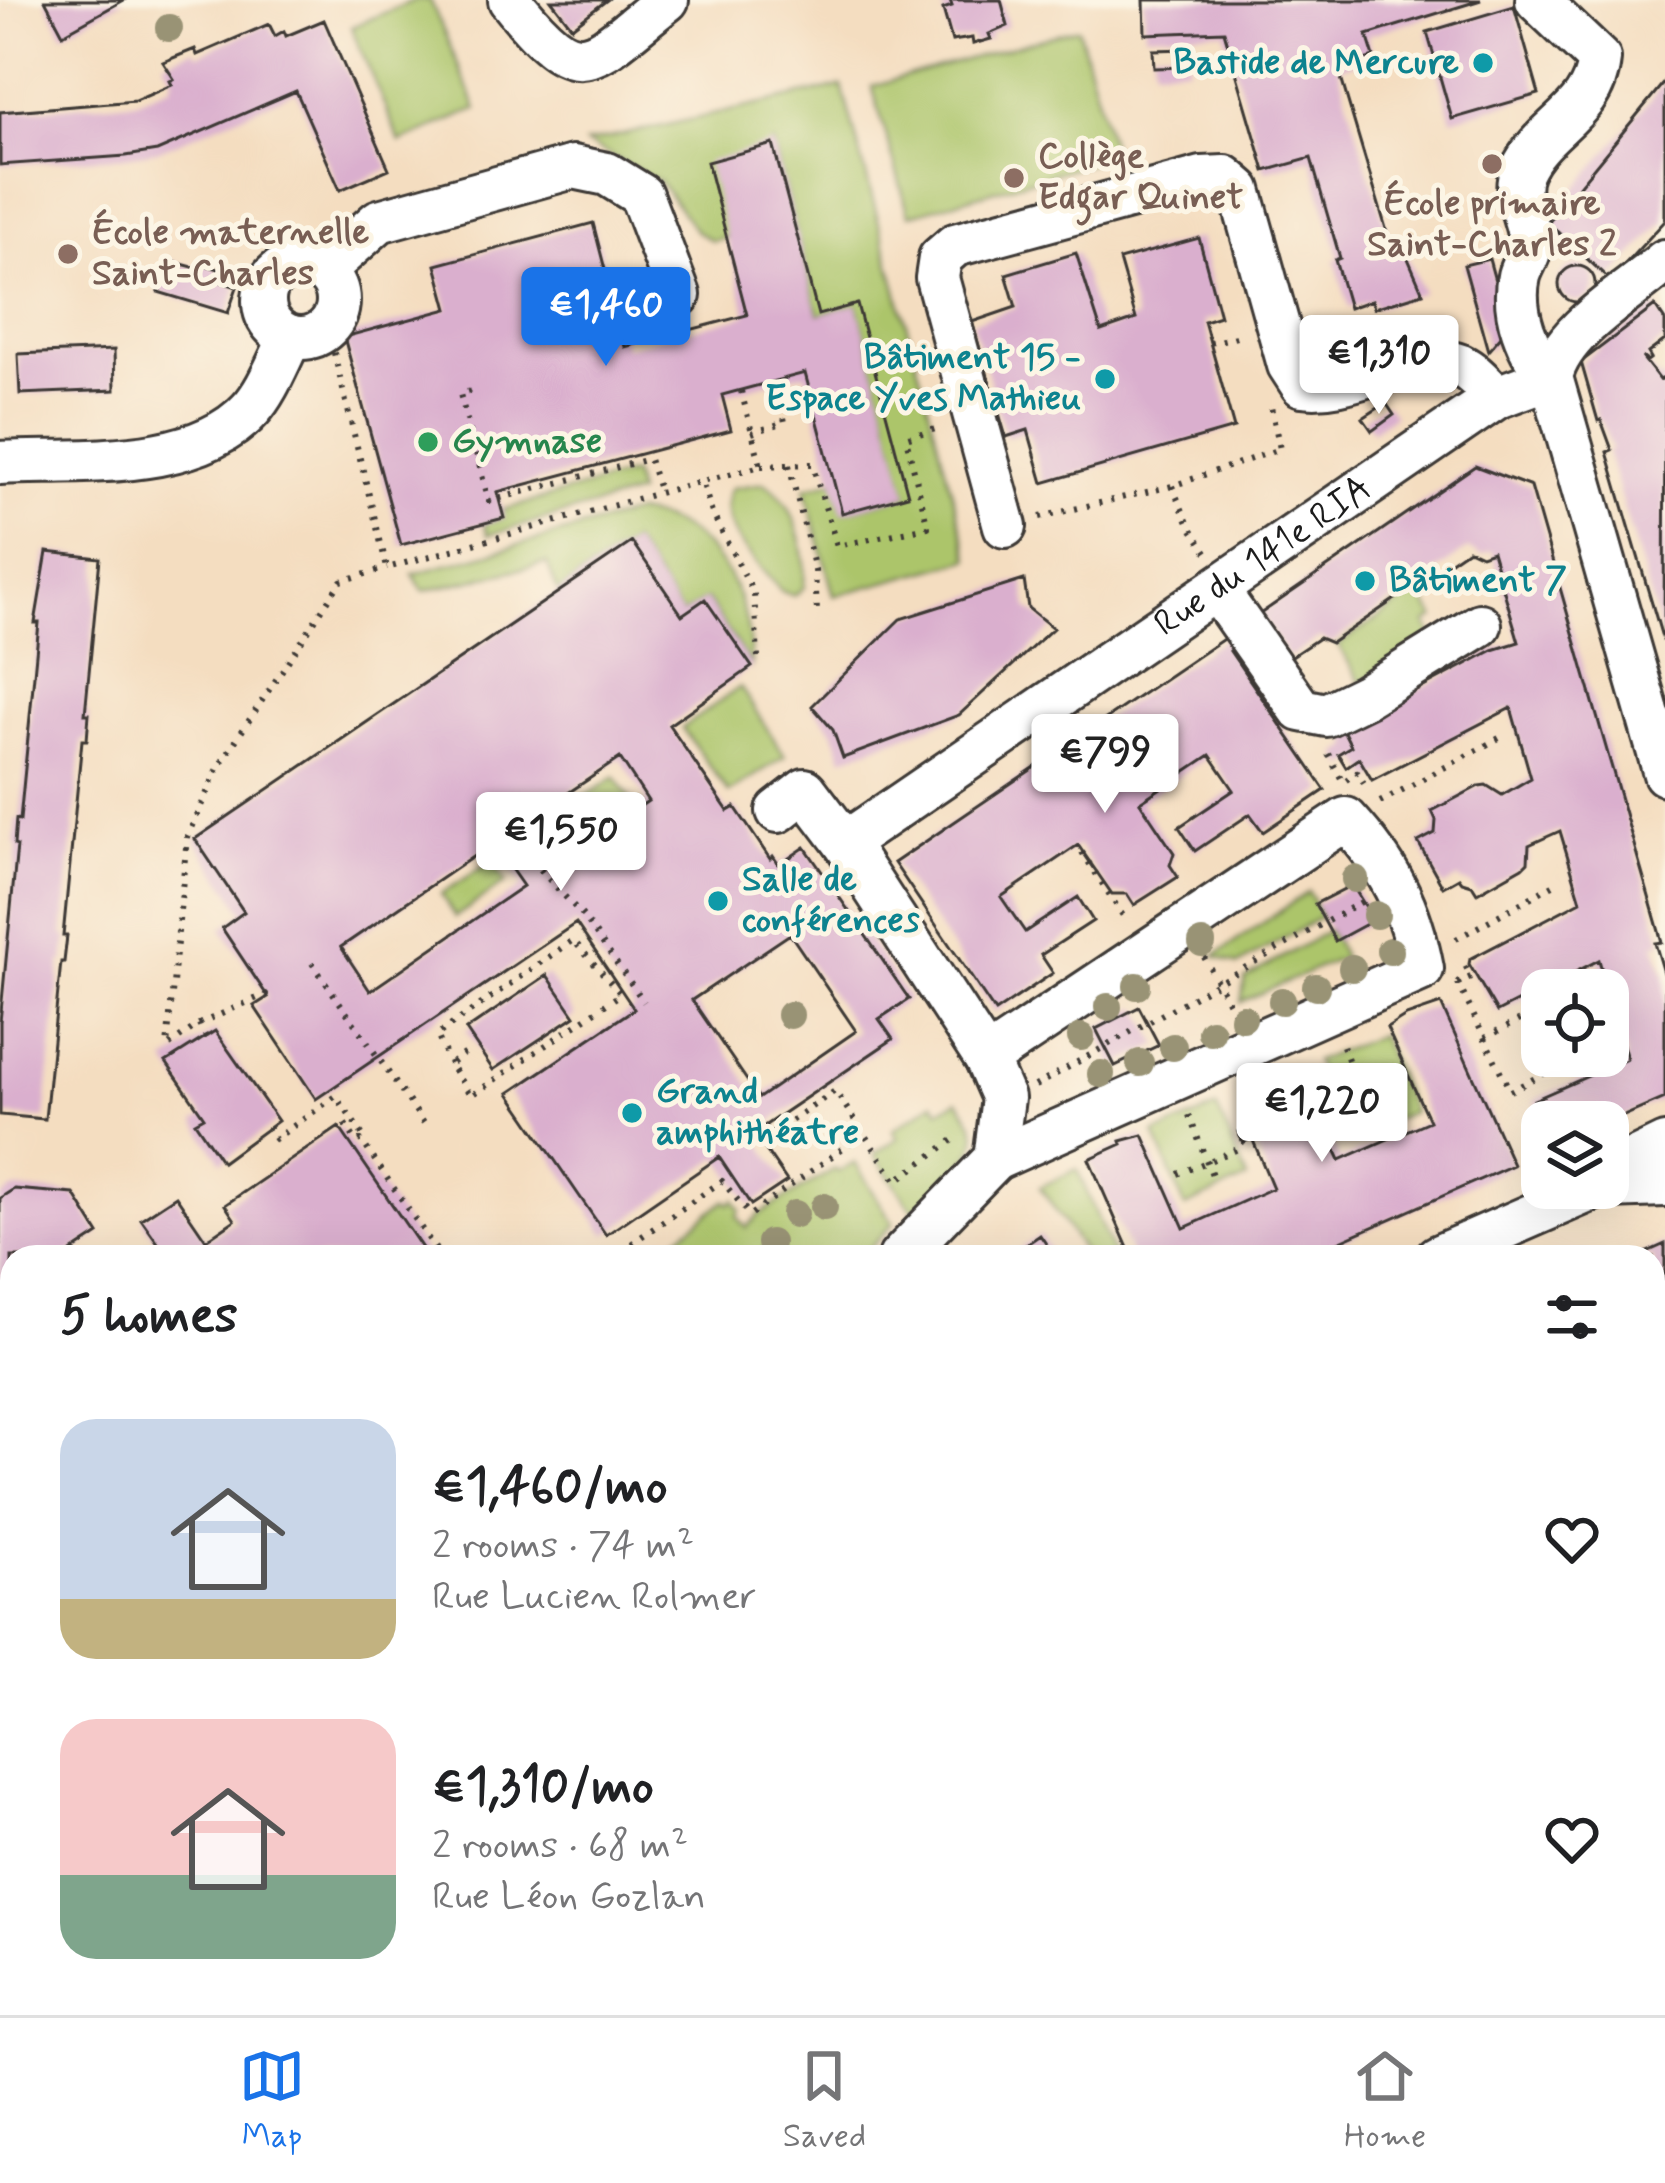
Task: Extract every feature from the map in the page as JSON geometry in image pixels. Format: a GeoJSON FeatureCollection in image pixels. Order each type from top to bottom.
{"type":"FeatureCollection","features":[{"type":"Feature","properties":{"kind":"street"},"geometry":{"type":"LineString","coordinates":[[511,0],[543,41],[567,58],[595,56],[667,0]]}},
{"type":"Feature","properties":{"kind":"street"},"geometry":{"type":"LineString","coordinates":[[1537,0],[1599,58],[1597,83],[1521,171],[1518,202],[1532,245],[1518,277],[1521,322],[1533,359],[1551,377],[1665,774]]}},
{"type":"Feature","properties":{"kind":"street"},"geometry":{"type":"LineString","coordinates":[[323,271],[379,221],[573,167],[607,174],[641,195],[679,295]]}},
{"type":"Feature","properties":{"kind":"street"},"geometry":{"type":"LineString","coordinates":[[1005,526],[937,278],[940,258],[955,245],[1202,178],[1225,177],[1240,190],[1289,365],[1302,385],[1323,388],[1412,363],[1438,362],[1465,368],[1497,397]]}},
{"type":"Feature","properties":{"kind":"street"},"geometry":{"type":"LineString","coordinates":[[1551,377],[1569,340],[1665,261]]}},
{"type":"Feature","properties":{"kind":"street"},"geometry":{"type":"LineString","coordinates":[[0,463],[165,454],[208,441],[250,410],[309,332],[338,309],[331,278],[301,264],[289,266],[265,290],[266,314],[272,324],[309,332]]}},
{"type":"Feature","properties":{"kind":"street","name":"Rue du 141e RIA"},"geometry":{"type":"LineString","coordinates":[[845,843],[1497,397],[1551,377]]}},
{"type":"Feature","properties":{"kind":"street"},"geometry":{"type":"LineString","coordinates":[[1216,590],[1300,710],[1326,715],[1480,625]]}},
{"type":"Feature","properties":{"kind":"street"},"geometry":{"type":"LineString","coordinates":[[778,811],[805,790],[986,1059],[1002,1105],[995,1159]]}},
{"type":"Feature","properties":{"kind":"street"},"geometry":{"type":"LineString","coordinates":[[912,1245],[995,1159],[1422,969],[1414,923],[1381,857],[1346,819],[986,1059]]}},
{"type":"Feature","properties":{"kind":"street"},"geometry":{"type":"LineString","coordinates":[[1629,1163],[1665,1145]]}},
{"type":"Feature","properties":{"kind":"street"},"geometry":{"type":"LineString","coordinates":[[1629,1183],[1665,1184]]}},
{"type":"Feature","properties":{"kind":"street"},"geometry":{"type":"LineString","coordinates":[[1463,1245],[1546,1209]]}},
{"type":"Feature","properties":{"kind":"path"},"geometry":{"type":"LineString","coordinates":[[309,332],[387,568]]}},
{"type":"Feature","properties":{"kind":"path"},"geometry":{"type":"LineString","coordinates":[[1210,343],[1256,332]]}},
{"type":"Feature","properties":{"kind":"path"},"geometry":{"type":"LineString","coordinates":[[752,433],[785,422],[776,381]]}},
{"type":"Feature","properties":{"kind":"path"},"geometry":{"type":"LineString","coordinates":[[470,391],[460,394],[489,501],[649,459],[660,493]]}},
{"type":"Feature","properties":{"kind":"path"},"geometry":{"type":"LineString","coordinates":[[741,391],[761,466]]}},
{"type":"Feature","properties":{"kind":"path"},"geometry":{"type":"LineString","coordinates":[[1005,526],[1172,486],[1280,449],[1270,403]]}},
{"type":"Feature","properties":{"kind":"path"},"geometry":{"type":"LineString","coordinates":[[263,1001],[266,994],[200,1024],[167,1047],[187,837],[219,766],[340,581],[761,466],[812,464],[837,546],[928,527],[906,438],[975,417]]}},
{"type":"Feature","properties":{"kind":"path"},"geometry":{"type":"LineString","coordinates":[[788,465],[815,569],[817,612]]}},
{"type":"Feature","properties":{"kind":"path"},"geometry":{"type":"LineString","coordinates":[[701,481],[712,513],[754,594],[758,657]]}},
{"type":"Feature","properties":{"kind":"path"},"geometry":{"type":"LineString","coordinates":[[1172,486],[1203,545]]}},
{"type":"Feature","properties":{"kind":"path"},"geometry":{"type":"LineString","coordinates":[[1377,804],[1505,736]]}},
{"type":"Feature","properties":{"kind":"path"},"geometry":{"type":"LineString","coordinates":[[1319,737],[1343,782],[1357,772],[1388,820]]}},
{"type":"Feature","properties":{"kind":"path"},"geometry":{"type":"LineString","coordinates":[[512,831],[584,917],[644,1002]]}},
{"type":"Feature","properties":{"kind":"path"},"geometry":{"type":"LineString","coordinates":[[1082,852],[1129,925]]}},
{"type":"Feature","properties":{"kind":"path"},"geometry":{"type":"LineString","coordinates":[[764,1126],[770,1136],[835,1091],[896,1181],[1002,1105],[1394,884]]}},
{"type":"Feature","properties":{"kind":"path"},"geometry":{"type":"LineString","coordinates":[[1453,941],[1553,885]]}},
{"type":"Feature","properties":{"kind":"path"},"geometry":{"type":"LineString","coordinates":[[1438,992],[1471,977],[1444,923]]}},
{"type":"Feature","properties":{"kind":"path"},"geometry":{"type":"LineString","coordinates":[[1183,926],[1220,981],[1250,1046]]}},
{"type":"Feature","properties":{"kind":"path"},"geometry":{"type":"LineString","coordinates":[[573,940],[622,994],[471,1096],[450,1064],[437,1035],[573,940]]}},
{"type":"Feature","properties":{"kind":"path"},"geometry":{"type":"LineString","coordinates":[[312,963],[426,1126]]}},
{"type":"Feature","properties":{"kind":"path"},"geometry":{"type":"LineString","coordinates":[[1458,982],[1510,1091],[1537,1077]]}},
{"type":"Feature","properties":{"kind":"path"},"geometry":{"type":"LineString","coordinates":[[1484,1038],[1521,1020]]}},
{"type":"Feature","properties":{"kind":"path"},"geometry":{"type":"LineString","coordinates":[[200,1024],[206,1037]]}},
{"type":"Feature","properties":{"kind":"path"},"geometry":{"type":"LineString","coordinates":[[1340,1036],[1359,1090]]}},
{"type":"Feature","properties":{"kind":"path"},"geometry":{"type":"LineString","coordinates":[[450,1064],[469,1050]]}},
{"type":"Feature","properties":{"kind":"path"},"geometry":{"type":"LineString","coordinates":[[268,1127],[275,1139],[336,1096],[364,1137],[361,1140]]}},
{"type":"Feature","properties":{"kind":"path"},"geometry":{"type":"LineString","coordinates":[[1186,1106],[1212,1174]]}},
{"type":"Feature","properties":{"kind":"path"},"geometry":{"type":"LineString","coordinates":[[345,1124],[357,1142],[361,1140]]}},
{"type":"Feature","properties":{"kind":"path"},"geometry":{"type":"LineString","coordinates":[[629,1245],[722,1180],[750,1215],[864,1133]]}},
{"type":"Feature","properties":{"kind":"path"},"geometry":{"type":"LineString","coordinates":[[361,1140],[432,1245]]}},
{"type":"Feature","properties":{"kind":"path"},"geometry":{"type":"LineString","coordinates":[[1178,1174],[1238,1149]]}},
{"type":"Feature","properties":{"kind":"green space"},"geometry":{"type":"Polygon","coordinates":[[[415,0],[430,0],[477,109],[400,142],[351,27],[415,0]]]}},
{"type":"Feature","properties":{"kind":"green space"},"geometry":{"type":"Polygon","coordinates":[[[1078,28],[1114,156],[909,215],[872,86],[1078,28]]]}},
{"type":"Feature","properties":{"kind":"green space"},"geometry":{"type":"Polygon","coordinates":[[[842,86],[970,559],[834,596],[805,488],[834,480],[843,512],[907,495],[857,305],[818,315],[773,144],[727,237],[712,241],[695,230],[659,181],[586,143],[842,86]]]}},
{"type":"Feature","properties":{"kind":"green space"},"geometry":{"type":"Polygon","coordinates":[[[632,474],[637,494],[488,535],[484,523],[503,518],[502,510],[632,474]]]}},
{"type":"Feature","properties":{"kind":"green space"},"geometry":{"type":"Polygon","coordinates":[[[764,483],[785,502],[798,528],[804,587],[794,596],[781,591],[750,556],[728,516],[731,488],[764,483]]]}},
{"type":"Feature","properties":{"kind":"green space"},"geometry":{"type":"Polygon","coordinates":[[[636,513],[686,531],[722,566],[743,612],[751,665],[706,599],[682,615],[632,542],[558,592],[547,563],[423,591],[413,574],[636,513]]]}},
{"type":"Feature","properties":{"kind":"green space"},"geometry":{"type":"Polygon","coordinates":[[[1419,591],[1435,618],[1426,623],[1434,638],[1361,683],[1338,645],[1419,591]]]}},
{"type":"Feature","properties":{"kind":"green space"},"geometry":{"type":"Polygon","coordinates":[[[740,687],[785,756],[729,793],[682,728],[740,687]]]}},
{"type":"Feature","properties":{"kind":"green space"},"geometry":{"type":"Polygon","coordinates":[[[615,777],[630,798],[561,844],[547,822],[615,777]]]}},
{"type":"Feature","properties":{"kind":"green space"},"geometry":{"type":"Polygon","coordinates":[[[492,861],[506,882],[455,917],[441,894],[492,861]]]}},
{"type":"Feature","properties":{"kind":"green space"},"geometry":{"type":"Polygon","coordinates":[[[1308,892],[1322,916],[1238,965],[1215,956],[1308,892]]]}},
{"type":"Feature","properties":{"kind":"green space"},"geometry":{"type":"Polygon","coordinates":[[[1329,930],[1343,957],[1241,1002],[1245,979],[1329,930]]]}},
{"type":"Feature","properties":{"kind":"green space"},"geometry":{"type":"Polygon","coordinates":[[[1380,1035],[1412,1112],[1344,1140],[1315,1061],[1380,1035]]]}},
{"type":"Feature","properties":{"kind":"green space"},"geometry":{"type":"Polygon","coordinates":[[[958,1100],[974,1126],[974,1145],[952,1177],[913,1210],[874,1154],[898,1138],[893,1130],[934,1102],[940,1110],[958,1100]]]}},
{"type":"Feature","properties":{"kind":"green space"},"geometry":{"type":"Polygon","coordinates":[[[1217,1108],[1247,1179],[1185,1207],[1155,1134],[1217,1108]]]}},
{"type":"Feature","properties":{"kind":"green space"},"geometry":{"type":"Polygon","coordinates":[[[855,1163],[893,1223],[873,1245],[668,1245],[725,1200],[729,1204],[734,1200],[740,1210],[737,1217],[746,1228],[760,1214],[835,1169],[838,1172],[855,1163]]]}},
{"type":"Feature","properties":{"kind":"green space"},"geometry":{"type":"Polygon","coordinates":[[[1077,1169],[1109,1245],[1079,1245],[1040,1187],[1077,1169]]]}},
{"type":"Feature","properties":{"kind":"building"},"geometry":{"type":"Polygon","coordinates":[[[45,0],[124,0],[63,34],[45,0]]]}},
{"type":"Feature","properties":{"kind":"building"},"geometry":{"type":"Polygon","coordinates":[[[551,0],[607,0],[572,27],[551,0]]]}},
{"type":"Feature","properties":{"kind":"building"},"geometry":{"type":"Polygon","coordinates":[[[950,0],[1001,0],[1008,26],[989,34],[991,39],[973,44],[972,38],[952,41],[943,9],[952,6],[950,0]]]}},
{"type":"Feature","properties":{"kind":"building"},"geometry":{"type":"Polygon","coordinates":[[[1144,0],[1481,0],[1367,35],[1374,57],[1338,68],[1390,242],[1400,240],[1423,293],[1374,308],[1372,300],[1349,308],[1311,158],[1265,171],[1224,31],[1145,34],[1144,0]]]}},
{"type":"Feature","properties":{"kind":"building","name":"Bastide de Mercure"},"geometry":{"type":"Polygon","coordinates":[[[1514,6],[1539,94],[1452,119],[1427,32],[1514,6]]]}},
{"type":"Feature","properties":{"kind":"building"},"geometry":{"type":"Polygon","coordinates":[[[324,20],[389,169],[340,190],[296,91],[157,151],[0,165],[0,112],[135,101],[172,85],[174,79],[163,62],[195,49],[197,55],[269,24],[275,36],[284,31],[286,36],[324,20]]]}},
{"type":"Feature","properties":{"kind":"building"},"geometry":{"type":"Polygon","coordinates":[[[1188,49],[1188,67],[1154,68],[1153,50],[1188,49]]]}},
{"type":"Feature","properties":{"kind":"building"},"geometry":{"type":"Polygon","coordinates":[[[1665,81],[1665,221],[1610,280],[1548,223],[1665,81]]]}},
{"type":"Feature","properties":{"kind":"building"},"geometry":{"type":"Polygon","coordinates":[[[773,144],[818,315],[857,304],[908,495],[842,513],[805,373],[722,395],[731,430],[497,492],[504,518],[401,545],[344,337],[448,309],[436,265],[593,223],[625,347],[747,315],[707,162],[773,144]]]}},
{"type":"Feature","properties":{"kind":"building","name":"Bâtiment 15 - Espace Yves Mathieu"},"geometry":{"type":"Polygon","coordinates":[[[1199,238],[1220,316],[1204,321],[1234,428],[1043,483],[1028,430],[1006,437],[972,322],[1016,307],[1006,274],[1076,253],[1101,331],[1136,319],[1119,260],[1199,238]]]}},
{"type":"Feature","properties":{"kind":"building"},"geometry":{"type":"Polygon","coordinates":[[[1489,259],[1508,328],[1488,351],[1464,265],[1489,259]]]}},
{"type":"Feature","properties":{"kind":"building"},"geometry":{"type":"Polygon","coordinates":[[[167,260],[219,269],[216,280],[237,287],[228,313],[158,292],[167,260]]]}},
{"type":"Feature","properties":{"kind":"building"},"geometry":{"type":"Polygon","coordinates":[[[1577,266],[1590,271],[1595,284],[1590,297],[1577,302],[1564,297],[1559,284],[1564,271],[1577,266]]]}},
{"type":"Feature","properties":{"kind":"building"},"geometry":{"type":"Polygon","coordinates":[[[1655,306],[1665,321],[1665,340],[1648,353],[1647,361],[1642,357],[1660,380],[1665,377],[1664,644],[1607,452],[1612,450],[1581,362],[1655,306]]]}},
{"type":"Feature","properties":{"kind":"building"},"geometry":{"type":"Polygon","coordinates":[[[114,350],[115,390],[20,394],[18,354],[114,350]]]}},
{"type":"Feature","properties":{"kind":"building"},"geometry":{"type":"Polygon","coordinates":[[[1386,403],[1394,415],[1372,431],[1363,418],[1386,403]]]}},
{"type":"Feature","properties":{"kind":"building"},"geometry":{"type":"Polygon","coordinates":[[[1475,466],[1531,487],[1662,942],[1655,943],[1665,976],[1665,1098],[1629,1114],[1629,1101],[1534,1100],[1586,1077],[1629,1077],[1629,969],[1602,969],[1599,960],[1581,969],[1521,969],[1521,1000],[1497,1012],[1469,964],[1470,959],[1581,901],[1560,831],[1529,845],[1523,867],[1477,893],[1459,878],[1443,887],[1418,842],[1435,833],[1432,811],[1479,786],[1502,795],[1531,778],[1511,708],[1372,780],[1359,758],[1346,767],[1338,754],[1351,746],[1343,730],[1493,650],[1519,642],[1492,551],[1481,555],[1468,549],[1331,643],[1319,638],[1289,658],[1260,614],[1475,466]]]}},
{"type":"Feature","properties":{"kind":"building"},"geometry":{"type":"Polygon","coordinates":[[[632,542],[682,615],[705,599],[752,667],[669,725],[728,811],[735,807],[770,859],[773,856],[779,865],[805,847],[909,999],[879,1019],[893,1039],[754,1133],[787,1181],[751,1205],[719,1157],[606,1235],[509,1093],[634,1009],[576,923],[316,1099],[254,1006],[268,997],[222,928],[244,912],[195,839],[632,542]],[[620,758],[528,820],[558,863],[648,801],[620,758]],[[493,843],[341,947],[370,991],[523,886],[493,843]],[[790,934],[692,1000],[759,1098],[856,1031],[790,934]]]}},
{"type":"Feature","properties":{"kind":"building"},"geometry":{"type":"Polygon","coordinates":[[[47,552],[100,558],[85,714],[89,714],[87,740],[82,740],[63,936],[67,936],[45,1119],[0,1115],[0,1022],[16,819],[20,820],[39,623],[35,623],[47,552]]]}},
{"type":"Feature","properties":{"kind":"building"},"geometry":{"type":"Polygon","coordinates":[[[1024,580],[1028,608],[1053,628],[959,715],[843,758],[833,730],[812,706],[900,619],[1024,580]]]}},
{"type":"Feature","properties":{"kind":"building"},"geometry":{"type":"Polygon","coordinates":[[[1235,631],[1242,642],[1230,651],[1325,790],[1263,832],[1250,814],[1195,851],[1179,827],[1234,790],[1210,755],[1140,802],[1174,853],[1170,865],[1178,877],[1134,905],[1127,894],[1112,894],[1078,845],[1001,897],[1025,932],[1078,897],[1093,921],[1041,955],[1053,973],[995,1012],[894,863],[1235,631]]]}},
{"type":"Feature","properties":{"kind":"building"},"geometry":{"type":"Polygon","coordinates":[[[1352,885],[1374,920],[1335,941],[1315,904],[1352,885]]]}},
{"type":"Feature","properties":{"kind":"building"},"geometry":{"type":"Polygon","coordinates":[[[547,975],[575,1016],[493,1070],[466,1030],[547,975]]]}},
{"type":"Feature","properties":{"kind":"building"},"geometry":{"type":"Polygon","coordinates":[[[1441,1004],[1513,1165],[1331,1245],[1127,1245],[1089,1159],[1121,1141],[1143,1135],[1184,1228],[1273,1188],[1252,1138],[1243,1143],[1238,1132],[1253,1116],[1246,1099],[1291,1079],[1299,1096],[1321,1095],[1325,1106],[1317,1110],[1340,1160],[1429,1121],[1387,1028],[1441,1004]]]}},
{"type":"Feature","properties":{"kind":"building"},"geometry":{"type":"Polygon","coordinates":[[[1139,1007],[1159,1045],[1115,1066],[1096,1029],[1139,1007]]]}},
{"type":"Feature","properties":{"kind":"building"},"geometry":{"type":"Polygon","coordinates":[[[215,1031],[278,1121],[222,1162],[195,1122],[204,1117],[166,1062],[215,1031]]]}},
{"type":"Feature","properties":{"kind":"building"},"geometry":{"type":"Polygon","coordinates":[[[339,1127],[420,1245],[159,1245],[141,1219],[176,1196],[206,1240],[235,1220],[225,1205],[339,1127]]]}},
{"type":"Feature","properties":{"kind":"building"},"geometry":{"type":"Polygon","coordinates":[[[14,1189],[74,1194],[99,1234],[82,1245],[0,1245],[0,1198],[14,1189]]]}},
{"type":"Feature","properties":{"kind":"building"},"geometry":{"type":"Polygon","coordinates":[[[1040,1235],[1047,1245],[1025,1245],[1040,1235]]]}},
{"type":"Feature","properties":{"kind":"place","name":"Bastide de Mercure"},"geometry":{"type":"Point","coordinates":[1483,63]}},
{"type":"Feature","properties":{"kind":"place","name":"École primaire Saint-Charles 2"},"geometry":{"type":"Point","coordinates":[1492,164]}},
{"type":"Feature","properties":{"kind":"place","name":"Collège Edgar Quinet"},"geometry":{"type":"Point","coordinates":[1014,178]}},
{"type":"Feature","properties":{"kind":"place","name":"École maternelle Saint-Charles"},"geometry":{"type":"Point","coordinates":[68,254]}},
{"type":"Feature","properties":{"kind":"place","name":"Bâtiment 15 - Espace Yves Mathieu"},"geometry":{"type":"Point","coordinates":[1105,379]}},
{"type":"Feature","properties":{"kind":"place","name":"Gymnase"},"geometry":{"type":"Point","coordinates":[428,442]}},
{"type":"Feature","properties":{"kind":"place","name":"Bâtiment 7"},"geometry":{"type":"Point","coordinates":[1365,581]}},
{"type":"Feature","properties":{"kind":"place","name":"Salle de conférences"},"geometry":{"type":"Point","coordinates":[718,901]}},
{"type":"Feature","properties":{"kind":"place","name":"Grand amphithéatre"},"geometry":{"type":"Point","coordinates":[632,1113]}}]}
